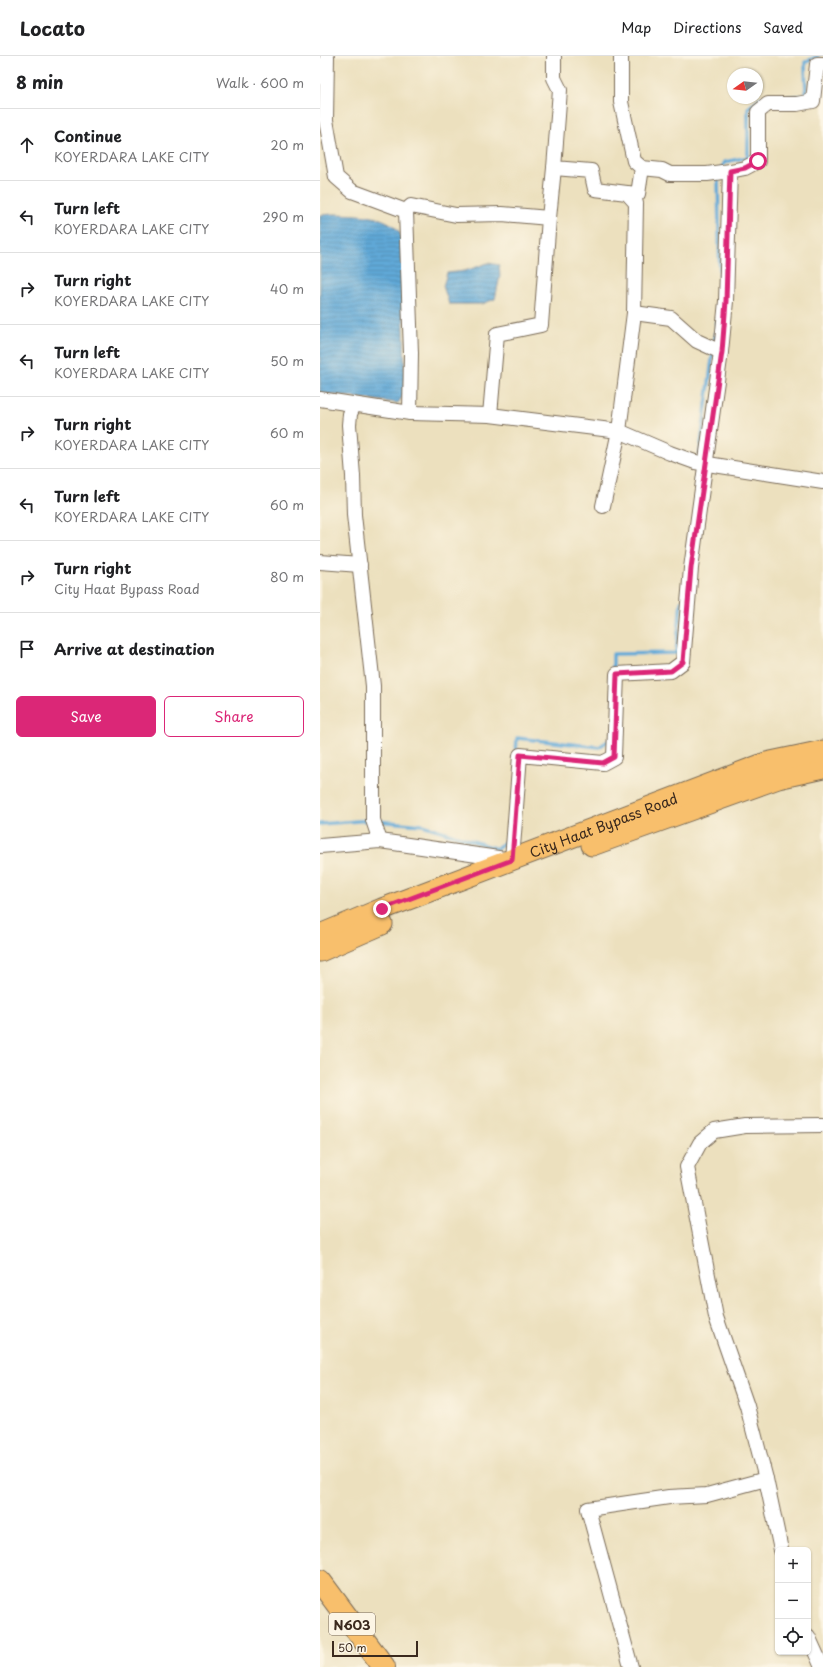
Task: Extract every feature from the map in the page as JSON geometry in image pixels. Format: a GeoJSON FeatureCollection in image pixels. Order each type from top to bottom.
{"type":"FeatureCollection","features":[{"type":"Feature","properties":{"kind":"highway","name":"N603"},"geometry":{"type":"LineString","coordinates":[[320,1581],[384,1667]]}},
{"type":"Feature","properties":{"kind":"main road","name":"City Haat Bypass Road"},"geometry":{"type":"LineString","coordinates":[[320,934],[766,763],[823,751]]}},
{"type":"Feature","properties":{"kind":"main road","name":"City Haat Bypass Road"},"geometry":{"type":"LineString","coordinates":[[320,951],[387,922],[508,875],[778,778],[823,768]]}},
{"type":"Feature","properties":{"kind":"street"},"geometry":{"type":"LineString","coordinates":[[490,415],[496,334],[541,325],[560,90],[554,78],[554,56]]}},
{"type":"Feature","properties":{"kind":"street"},"geometry":{"type":"LineString","coordinates":[[620,56],[621,102],[634,161],[642,168],[662,170],[670,174],[706,174],[730,171],[745,168],[758,161],[758,112],[768,104],[797,104],[813,101],[817,64],[823,64]]}},
{"type":"Feature","properties":{"kind":"street"},"geometry":{"type":"LineString","coordinates":[[325,63],[326,120],[336,177],[352,191],[406,212]]}},
{"type":"Feature","properties":{"kind":"street"},"geometry":{"type":"LineString","coordinates":[[554,168],[591,171],[595,189],[638,194],[642,168]]}},
{"type":"Feature","properties":{"kind":"street"},"geometry":{"type":"LineString","coordinates":[[320,846],[380,841],[512,860],[520,755],[603,763],[614,757],[617,674],[671,671],[683,662],[701,463],[722,352],[726,301],[730,171]]}},
{"type":"Feature","properties":{"kind":"street"},"geometry":{"type":"LineString","coordinates":[[603,506],[619,431],[634,313],[636,203],[627,193]]}},
{"type":"Feature","properties":{"kind":"street"},"geometry":{"type":"LineString","coordinates":[[410,413],[411,353],[406,212],[411,206],[456,215],[502,214],[549,218]]}},
{"type":"Feature","properties":{"kind":"street"},"geometry":{"type":"LineString","coordinates":[[634,313],[671,318],[697,341],[722,352]]}},
{"type":"Feature","properties":{"kind":"street"},"geometry":{"type":"LineString","coordinates":[[320,399],[410,413],[490,415],[619,431],[670,453],[701,463],[823,482]]}},
{"type":"Feature","properties":{"kind":"street"},"geometry":{"type":"LineString","coordinates":[[354,405],[350,414],[349,426],[354,515],[373,686],[373,820],[380,841]]}},
{"type":"Feature","properties":{"kind":"street"},"geometry":{"type":"LineString","coordinates":[[320,562],[360,565]]}},
{"type":"Feature","properties":{"kind":"street"},"geometry":{"type":"LineString","coordinates":[[780,1547],[766,1478],[747,1406],[716,1317],[687,1166],[700,1143],[714,1131],[745,1126],[823,1125]]}},
{"type":"Feature","properties":{"kind":"street"},"geometry":{"type":"LineString","coordinates":[[631,1667],[588,1509],[669,1497],[707,1495],[766,1478]]}},
{"type":"Feature","properties":{"kind":"street"},"geometry":{"type":"LineString","coordinates":[[811,1643],[822,1667]]}},
{"type":"Feature","properties":{"kind":"water"},"geometry":{"type":"Polygon","coordinates":[[[320,215],[363,215],[382,220],[391,224],[402,238],[405,378],[403,396],[398,403],[320,393],[320,215]]]}},
{"type":"Feature","properties":{"kind":"water"},"geometry":{"type":"Polygon","coordinates":[[[488,263],[499,265],[500,276],[495,299],[482,304],[449,304],[443,286],[447,273],[465,271],[488,263]]]}},
{"type":"Feature","properties":{"kind":"waterway"},"geometry":{"type":"LineString","coordinates":[[721,169],[725,162],[748,157],[748,108],[760,98],[806,96],[805,62],[818,56]]}},
{"type":"Feature","properties":{"kind":"waterway"},"geometry":{"type":"LineString","coordinates":[[718,176],[720,286]]}},
{"type":"Feature","properties":{"kind":"waterway"},"geometry":{"type":"LineString","coordinates":[[714,346],[718,316]]}},
{"type":"Feature","properties":{"kind":"waterway"},"geometry":{"type":"LineString","coordinates":[[699,459],[713,352]]}},
{"type":"Feature","properties":{"kind":"waterway"},"geometry":{"type":"LineString","coordinates":[[696,479],[698,465]]}},
{"type":"Feature","properties":{"kind":"waterway"},"geometry":{"type":"LineString","coordinates":[[613,673],[613,654],[676,653],[681,602]]}},
{"type":"Feature","properties":{"kind":"waterway"},"geometry":{"type":"LineString","coordinates":[[516,753],[517,738],[599,747],[611,739]]}},
{"type":"Feature","properties":{"kind":"waterway"},"geometry":{"type":"LineString","coordinates":[[320,824],[371,820]]}},
{"type":"Feature","properties":{"kind":"waterway"},"geometry":{"type":"LineString","coordinates":[[377,821],[423,825],[497,849],[509,838]]}},
{"type":"Feature","properties":{"kind":"route"},"geometry":{"type":"LineString","coordinates":[[382,909],[512,860],[520,755],[603,763],[614,757],[617,674],[671,671],[683,662],[691,568],[722,352],[726,301],[730,171],[745,168],[758,161]]}}]}
